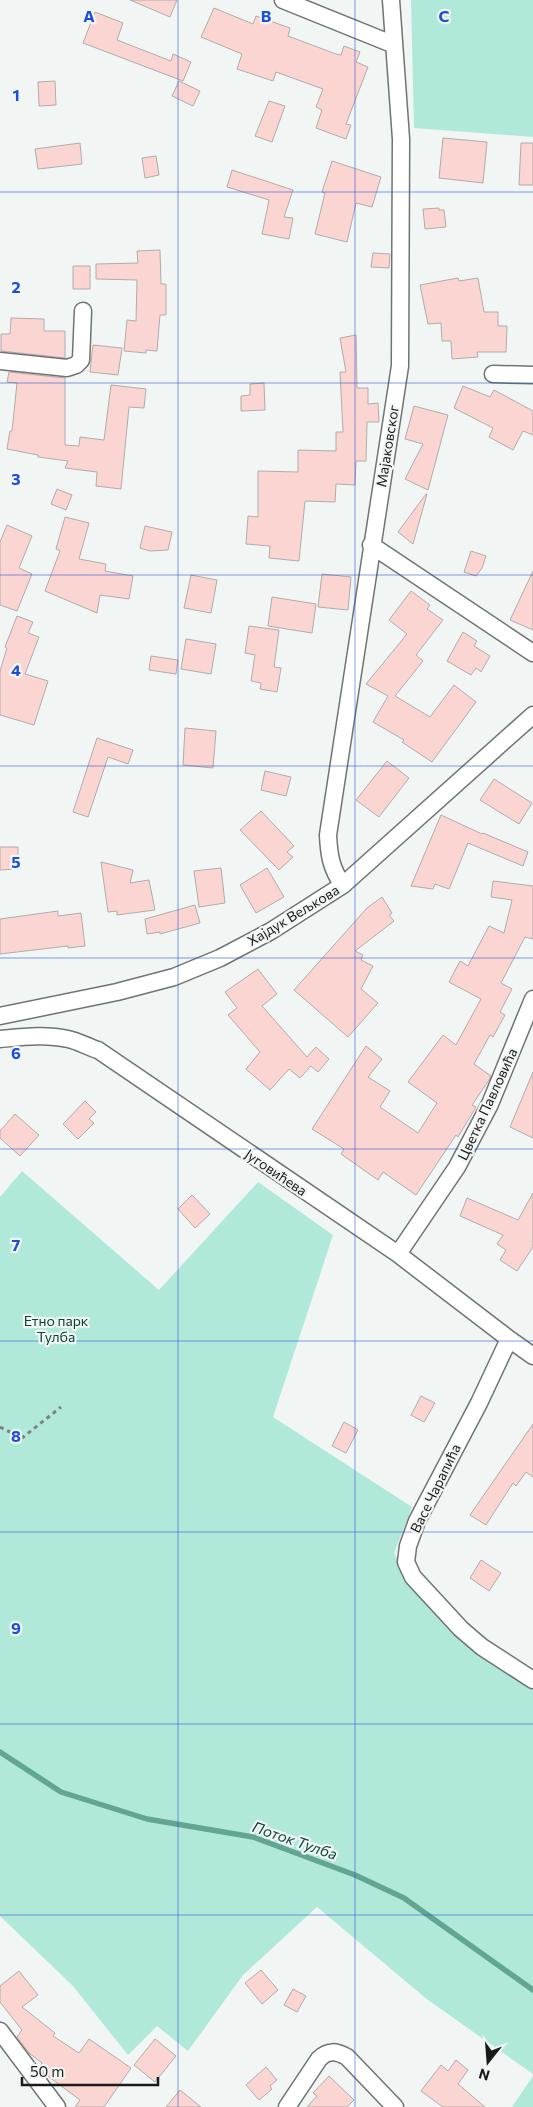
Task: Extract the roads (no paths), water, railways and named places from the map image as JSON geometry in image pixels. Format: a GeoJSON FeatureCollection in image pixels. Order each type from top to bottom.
{"type":"FeatureCollection","features":[{"type":"Feature","properties":{"kind":"street"},"geometry":{"type":"LineString","coordinates":[[283,0],[392,44]]}},
{"type":"Feature","properties":{"kind":"street","name":"Мајаковског"},"geometry":{"type":"LineString","coordinates":[[343,885],[334,873],[329,856],[328,834],[400,366],[401,139],[390,0]]}},
{"type":"Feature","properties":{"kind":"street"},"geometry":{"type":"LineString","coordinates":[[0,361],[67,368],[76,365],[81,360],[83,311]]}},
{"type":"Feature","properties":{"kind":"street"},"geometry":{"type":"LineString","coordinates":[[493,374],[533,375]]}},
{"type":"Feature","properties":{"kind":"street"},"geometry":{"type":"LineString","coordinates":[[372,545],[533,653]]}},
{"type":"Feature","properties":{"kind":"street","name":"Хајдук Вељкова"},"geometry":{"type":"LineString","coordinates":[[0,1016],[117,992],[174,977],[220,958],[271,931],[343,885],[533,715]]}},
{"type":"Feature","properties":{"kind":"street","name":"Цветка Павловића"},"geometry":{"type":"LineString","coordinates":[[398,1254],[457,1167],[490,1104],[533,999]]}},
{"type":"Feature","properties":{"kind":"street","name":"Југовићева"},"geometry":{"type":"LineString","coordinates":[[0,1039],[30,1036],[52,1037],[68,1039],[98,1050],[398,1254],[508,1339],[533,1356]]}},
{"type":"Feature","properties":{"kind":"street","name":"Васе Чарапића"},"geometry":{"type":"LineString","coordinates":[[508,1339],[478,1403],[417,1521],[408,1546],[406,1562],[413,1577],[462,1629],[482,1647],[533,1680]]}},
{"type":"Feature","properties":{"kind":"street"},"geometry":{"type":"LineString","coordinates":[[0,2031],[57,2107]]}},
{"type":"Feature","properties":{"kind":"street"},"geometry":{"type":"LineString","coordinates":[[287,2107],[319,2059],[324,2053],[331,2051],[339,2052],[347,2057],[395,2107]]}},
{"type":"Feature","properties":{"kind":"waterway","name":"Поток Тулба"},"geometry":{"type":"LineString","coordinates":[[0,1752],[61,1792],[147,1819],[253,1837],[355,1875],[404,1898],[533,1990]]}},
{"type":"Feature","properties":{"kind":"park label","name":"Етно парк Тулба"},"geometry":{"type":"Point","coordinates":[56,1328]}}]}
